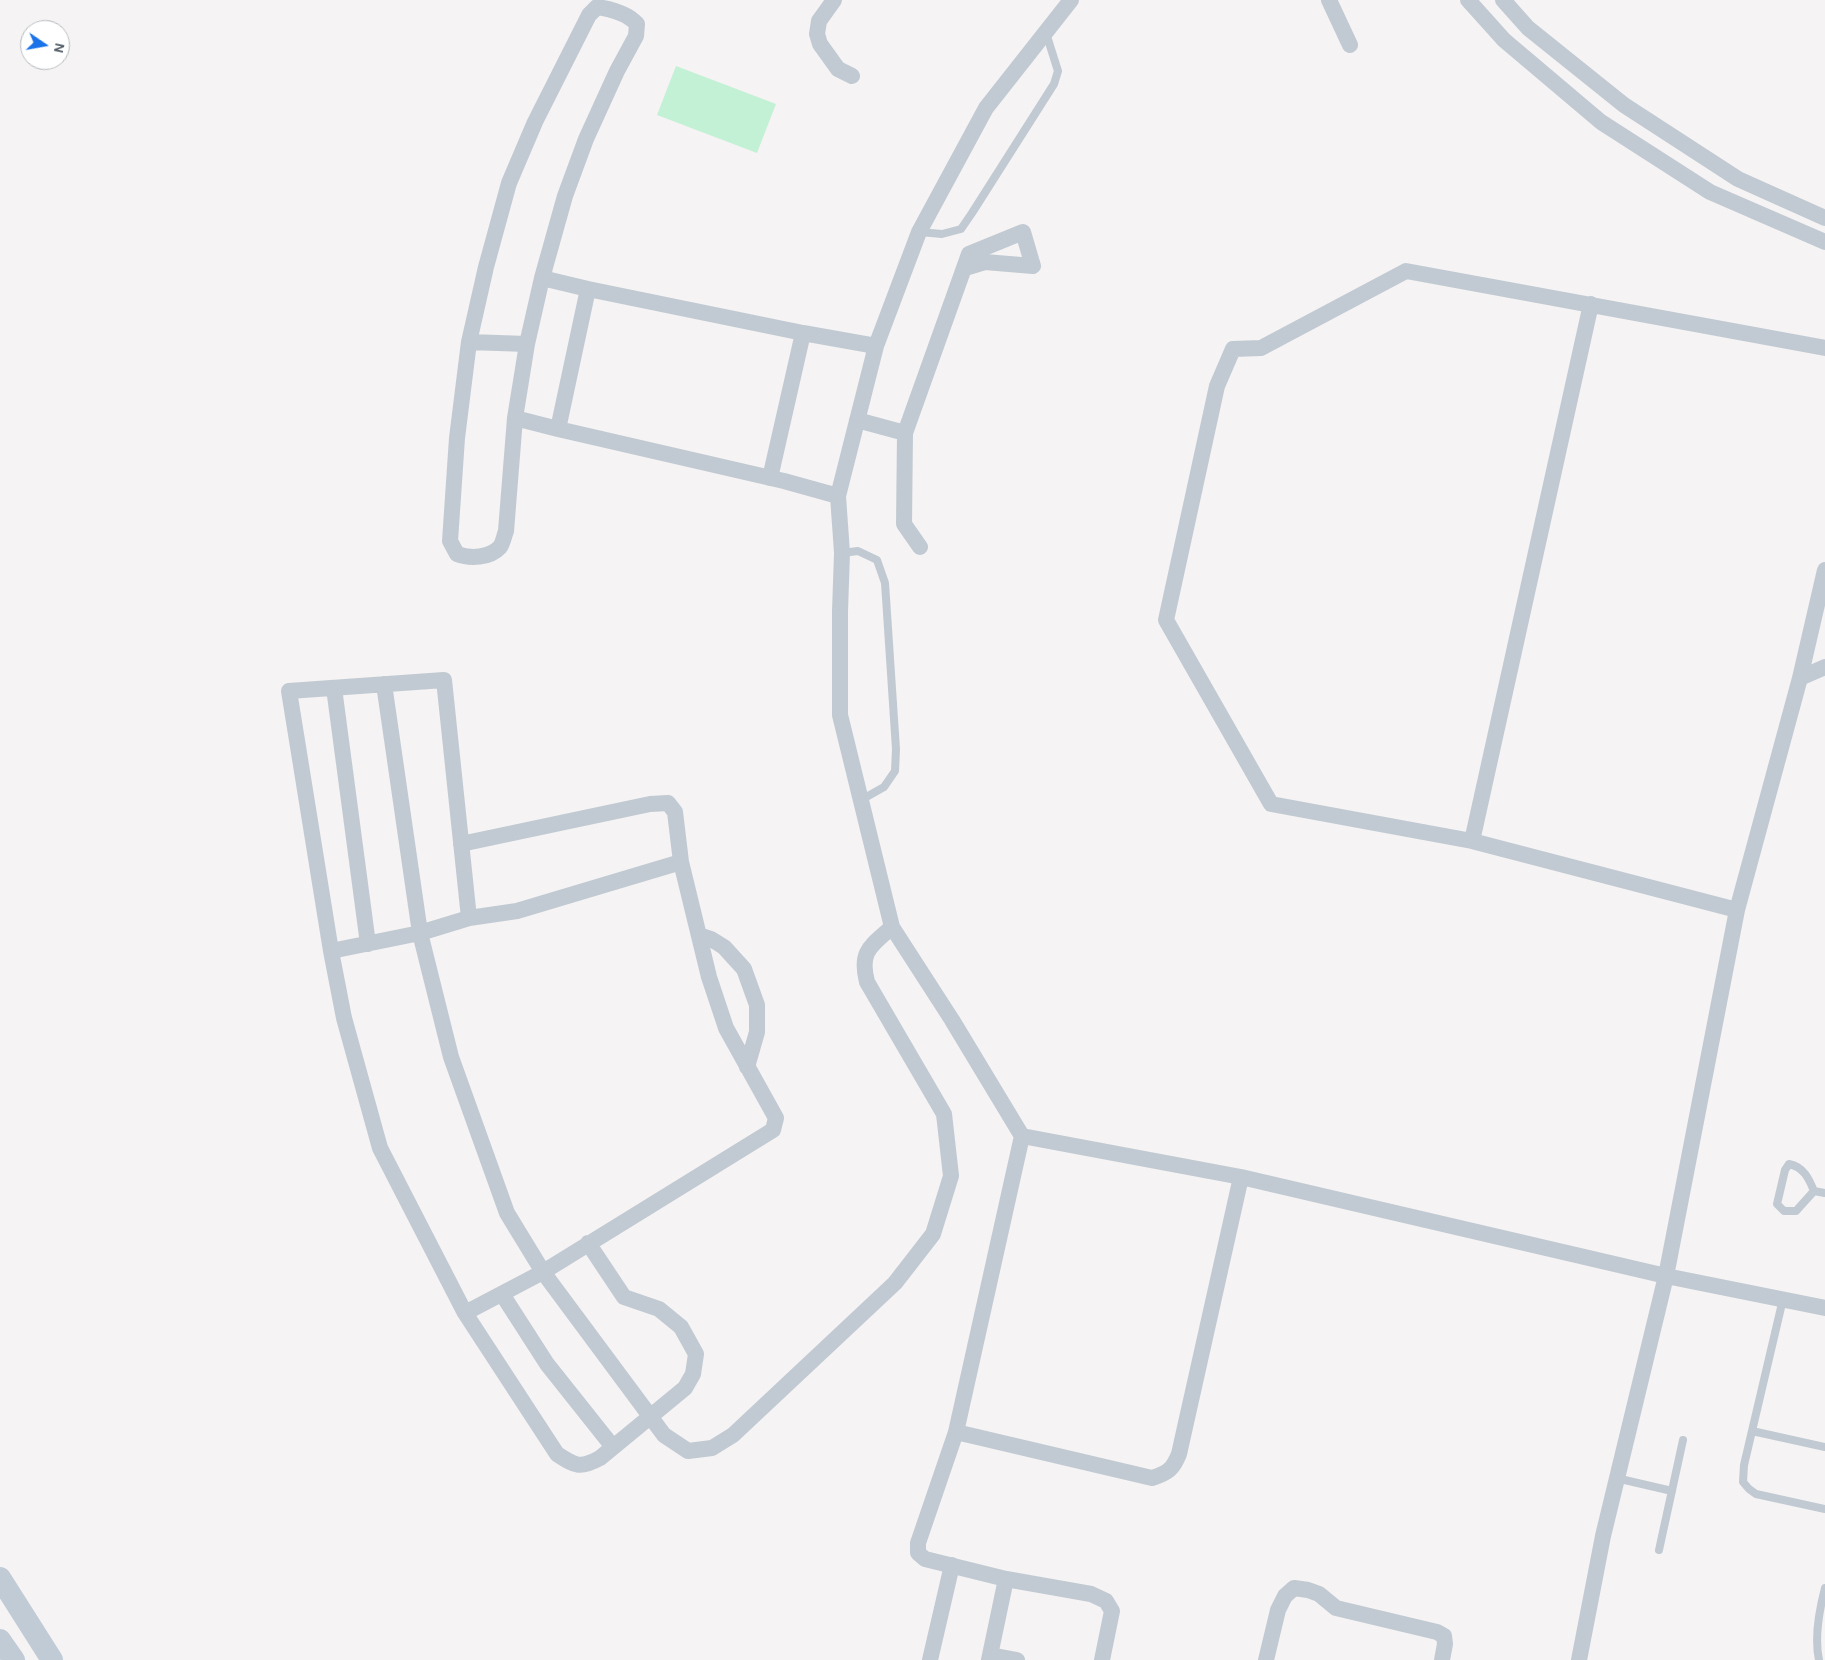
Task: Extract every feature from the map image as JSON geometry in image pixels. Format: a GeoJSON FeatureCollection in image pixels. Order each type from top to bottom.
{"type":"FeatureCollection","features":[{"type":"Feature","properties":{"kind":"main road"},"geometry":{"type":"LineString","coordinates":[[0,1578],[52,1660]]}},
{"type":"Feature","properties":{"kind":"street"},"geometry":{"type":"LineString","coordinates":[[834,0],[819,21],[817,34],[820,44],[838,69],[852,76]]}},
{"type":"Feature","properties":{"kind":"street"},"geometry":{"type":"LineString","coordinates":[[1329,0],[1350,45]]}},
{"type":"Feature","properties":{"kind":"street"},"geometry":{"type":"LineString","coordinates":[[1468,0],[1504,40],[1601,122],[1710,192],[1825,242]]}},
{"type":"Feature","properties":{"kind":"street"},"geometry":{"type":"LineString","coordinates":[[1503,0],[1528,28],[1624,105],[1738,179],[1825,218]]}},
{"type":"Feature","properties":{"kind":"street"},"geometry":{"type":"LineString","coordinates":[[1066,1],[1046,31],[986,108],[919,232],[876,346],[838,496],[842,553],[840,715],[892,926],[952,1020],[1022,1136],[956,1432],[918,1543],[918,1553],[925,1560],[1006,1579],[1091,1594],[1106,1601],[1112,1611],[1102,1660]]}},
{"type":"Feature","properties":{"kind":"street"},"geometry":{"type":"LineString","coordinates":[[596,7],[631,17],[637,24],[636,36],[617,71],[586,139],[565,196],[542,278],[527,344],[515,418],[506,531],[501,546],[490,554],[467,557],[457,554],[450,542],[457,438],[469,342],[486,267],[509,183],[535,122],[589,15],[596,7]]}},
{"type":"Feature","properties":{"kind":"street"},"geometry":{"type":"LineString","coordinates":[[920,547],[904,524],[905,433],[969,254],[1023,232],[1033,266],[985,262],[965,268]]}},
{"type":"Feature","properties":{"kind":"street"},"geometry":{"type":"LineString","coordinates":[[1736,910],[1472,841],[1271,804],[1166,620],[1215,396],[1233,349],[1262,348],[1406,271],[1825,348]]}},
{"type":"Feature","properties":{"kind":"street"},"geometry":{"type":"LineString","coordinates":[[542,278],[803,333],[876,346]]}},
{"type":"Feature","properties":{"kind":"street"},"geometry":{"type":"LineString","coordinates":[[558,429],[588,289]]}},
{"type":"Feature","properties":{"kind":"street"},"geometry":{"type":"LineString","coordinates":[[1472,841],[1591,304]]}},
{"type":"Feature","properties":{"kind":"street"},"geometry":{"type":"LineString","coordinates":[[770,478],[803,333]]}},
{"type":"Feature","properties":{"kind":"street"},"geometry":{"type":"LineString","coordinates":[[469,342],[527,344]]}},
{"type":"Feature","properties":{"kind":"street"},"geometry":{"type":"LineString","coordinates":[[515,418],[770,478],[838,496]]}},
{"type":"Feature","properties":{"kind":"street"},"geometry":{"type":"LineString","coordinates":[[857,420],[905,433]]}},
{"type":"Feature","properties":{"kind":"street"},"geometry":{"type":"LineString","coordinates":[[1581,1660],[1603,1536],[1666,1276],[1736,910],[1800,678],[1824,581]]}},
{"type":"Feature","properties":{"kind":"street"},"geometry":{"type":"LineString","coordinates":[[1800,678],[1825,667]]}},
{"type":"Feature","properties":{"kind":"street"},"geometry":{"type":"LineString","coordinates":[[469,918],[444,680],[289,691],[331,951],[344,1018],[380,1148],[465,1313],[557,1454],[570,1463],[586,1466],[600,1458],[685,1388],[692,1374],[696,1354],[681,1327],[659,1309],[624,1297],[588,1243]]}},
{"type":"Feature","properties":{"kind":"street"},"geometry":{"type":"LineString","coordinates":[[384,684],[420,933],[450,1056],[507,1214],[543,1272],[650,1417],[664,1435],[688,1451],[712,1448],[733,1435],[895,1283],[933,1234],[951,1176],[944,1114],[867,982],[863,967],[867,951],[892,926]]}},
{"type":"Feature","properties":{"kind":"street"},"geometry":{"type":"LineString","coordinates":[[334,688],[368,944]]}},
{"type":"Feature","properties":{"kind":"street"},"geometry":{"type":"LineString","coordinates":[[461,844],[650,804],[668,803],[675,812],[681,862],[709,977],[726,1028],[776,1118],[773,1130],[543,1272],[465,1313]]}},
{"type":"Feature","properties":{"kind":"street"},"geometry":{"type":"LineString","coordinates":[[331,951],[420,933],[469,918],[517,911],[681,862]]}},
{"type":"Feature","properties":{"kind":"street"},"geometry":{"type":"LineString","coordinates":[[699,935],[711,939],[724,947],[744,968],[757,1005],[757,1032],[747,1067]]}},
{"type":"Feature","properties":{"kind":"street"},"geometry":{"type":"LineString","coordinates":[[1022,1136],[1241,1177],[1666,1276],[1825,1308]]}},
{"type":"Feature","properties":{"kind":"street"},"geometry":{"type":"LineString","coordinates":[[956,1432],[1152,1478],[1170,1470],[1179,1454],[1241,1177]]}},
{"type":"Feature","properties":{"kind":"street"},"geometry":{"type":"LineString","coordinates":[[502,1294],[547,1364],[613,1447]]}},
{"type":"Feature","properties":{"kind":"street"},"geometry":{"type":"LineString","coordinates":[[930,1660],[952,1565]]}},
{"type":"Feature","properties":{"kind":"street"},"geometry":{"type":"LineString","coordinates":[[1006,1579],[989,1657],[1017,1660]]}},
{"type":"Feature","properties":{"kind":"street"},"geometry":{"type":"LineString","coordinates":[[1266,1660],[1278,1610],[1285,1596],[1294,1588],[1319,1594],[1336,1608],[1437,1632],[1444,1636],[1445,1644],[1442,1660]]}},
{"type":"Feature","properties":{"kind":"lane"},"geometry":{"type":"LineString","coordinates":[[919,232],[942,234],[961,229],[1049,92],[1058,71],[1046,31]]}},
{"type":"Feature","properties":{"kind":"lane"},"geometry":{"type":"LineString","coordinates":[[842,553],[858,551],[876,560],[885,583],[896,771],[884,787],[861,800]]}},
{"type":"Feature","properties":{"kind":"lane"},"geometry":{"type":"LineString","coordinates":[[1789,1164],[1797,1166],[1808,1176],[1814,1192],[1796,1211],[1784,1211],[1777,1204],[1785,1170],[1789,1164]]}},
{"type":"Feature","properties":{"kind":"lane"},"geometry":{"type":"LineString","coordinates":[[1814,1192],[1825,1193]]}},
{"type":"Feature","properties":{"kind":"lane"},"geometry":{"type":"LineString","coordinates":[[1783,1299],[1744,1465],[1743,1482],[1748,1489],[1756,1494],[1825,1509]]}},
{"type":"Feature","properties":{"kind":"lane"},"geometry":{"type":"LineString","coordinates":[[1752,1431],[1825,1447]]}},
{"type":"Feature","properties":{"kind":"lane"},"geometry":{"type":"LineString","coordinates":[[1659,1550],[1683,1440]]}},
{"type":"Feature","properties":{"kind":"lane"},"geometry":{"type":"LineString","coordinates":[[1616,1478],[1672,1491]]}},
{"type":"Feature","properties":{"kind":"lane"},"geometry":{"type":"LineString","coordinates":[[1819,1660],[1816,1645],[1825,1588]]}},
{"type":"Feature","properties":{"kind":"green space"},"geometry":{"type":"Polygon","coordinates":[[[676,66],[776,104],[757,153],[657,115],[676,66]]]}}]}
